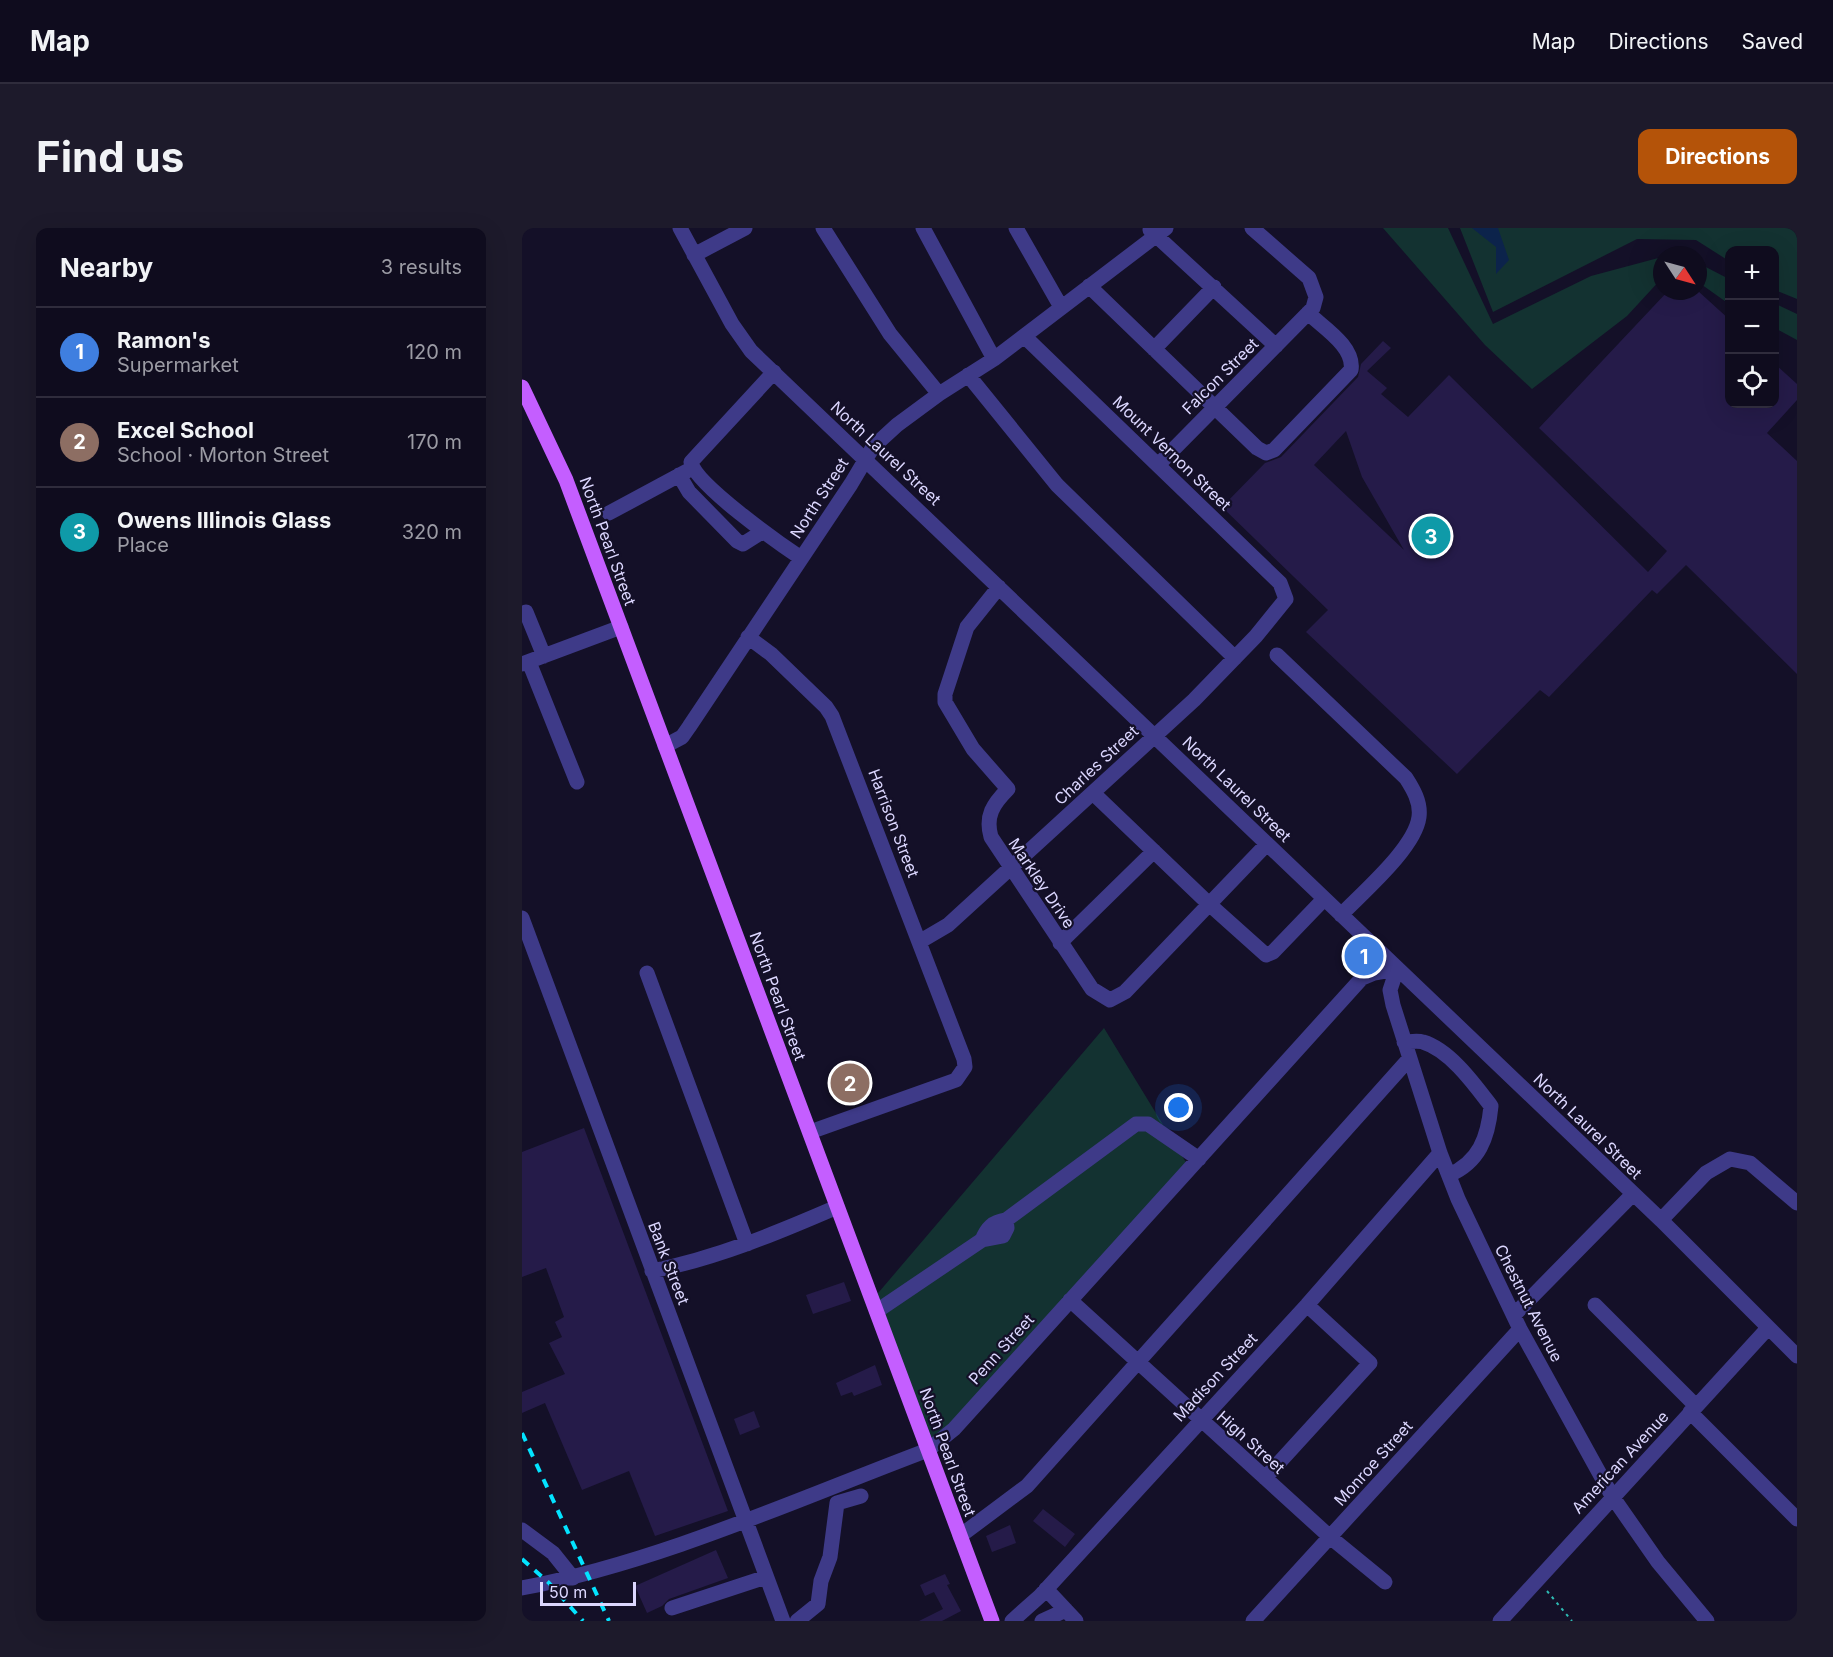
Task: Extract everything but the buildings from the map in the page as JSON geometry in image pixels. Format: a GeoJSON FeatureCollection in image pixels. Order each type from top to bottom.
{"type":"FeatureCollection","features":[{"type":"Feature","properties":{"kind":"main road","name":"North Pearl Street"},"geometry":{"type":"LineString","coordinates":[[522,387],[566,480],[992,1621]]}},
{"type":"Feature","properties":{"kind":"street","name":"North Laurel Street"},"geometry":{"type":"LineString","coordinates":[[680,228],[742,340],[1661,1220],[1797,1356]]}},
{"type":"Feature","properties":{"kind":"street"},"geometry":{"type":"LineString","coordinates":[[694,255],[745,228]]}},
{"type":"Feature","properties":{"kind":"street"},"geometry":{"type":"LineString","coordinates":[[823,228],[890,334],[939,394]]}},
{"type":"Feature","properties":{"kind":"street"},"geometry":{"type":"LineString","coordinates":[[923,228],[994,359]]}},
{"type":"Feature","properties":{"kind":"street"},"geometry":{"type":"LineString","coordinates":[[1016,228],[1061,307]]}},
{"type":"Feature","properties":{"kind":"street"},"geometry":{"type":"LineString","coordinates":[[1089,286],[1257,448],[1266,453],[1274,450],[1351,370],[1353,360],[1348,351],[1308,313],[1316,297],[1309,278],[1252,228]]}},
{"type":"Feature","properties":{"kind":"street"},"geometry":{"type":"LineString","coordinates":[[1157,230],[1276,346]]}},
{"type":"Feature","properties":{"kind":"street","name":"North Street"},"geometry":{"type":"LineString","coordinates":[[665,746],[682,737],[881,440],[939,394],[994,359],[1157,230]]}},
{"type":"Feature","properties":{"kind":"street"},"geometry":{"type":"LineString","coordinates":[[1154,349],[1214,287]]}},
{"type":"Feature","properties":{"kind":"street","name":"Falcon Street"},"geometry":{"type":"LineString","coordinates":[[1158,465],[1308,313]]}},
{"type":"Feature","properties":{"kind":"street","name":"Mount Vernon Street"},"geometry":{"type":"LineString","coordinates":[[1024,336],[1280,583],[1285,601]]}},
{"type":"Feature","properties":{"kind":"street"},"geometry":{"type":"LineString","coordinates":[[762,532],[743,544],[737,541],[689,492],[686,472],[691,462],[705,446],[774,372]]}},
{"type":"Feature","properties":{"kind":"street"},"geometry":{"type":"LineString","coordinates":[[968,375],[1057,485],[1235,658]]}},
{"type":"Feature","properties":{"kind":"street"},"geometry":{"type":"LineString","coordinates":[[609,513],[686,472]]}},
{"type":"Feature","properties":{"kind":"street"},"geometry":{"type":"LineString","coordinates":[[686,472],[762,532],[801,558]]}},
{"type":"Feature","properties":{"kind":"street","name":"Markley Drive"},"geometry":{"type":"LineString","coordinates":[[999,587],[967,627],[945,702],[973,749],[1008,789],[990,810],[987,825],[991,837],[1010,869],[1092,989],[1110,1000],[1125,992],[1267,844]]}},
{"type":"Feature","properties":{"kind":"street","name":"Charles Street"},"geometry":{"type":"LineString","coordinates":[[919,942],[948,926],[1156,735],[1235,658],[1285,601]]}},
{"type":"Feature","properties":{"kind":"street"},"geometry":{"type":"LineString","coordinates":[[526,612],[544,656]]}},
{"type":"Feature","properties":{"kind":"street"},"geometry":{"type":"LineString","coordinates":[[577,782],[525,663],[621,627]]}},
{"type":"Feature","properties":{"kind":"street","name":"Harrison Street"},"geometry":{"type":"LineString","coordinates":[[748,637],[771,654],[832,716],[965,1067],[956,1080],[810,1132]]}},
{"type":"Feature","properties":{"kind":"street"},"geometry":{"type":"LineString","coordinates":[[1277,655],[1406,778],[1416,795],[1419,817],[1411,836],[1341,915]]}},
{"type":"Feature","properties":{"kind":"street"},"geometry":{"type":"LineString","coordinates":[[1093,793],[1266,955],[1273,952],[1324,899]]}},
{"type":"Feature","properties":{"kind":"street"},"geometry":{"type":"LineString","coordinates":[[1060,943],[1154,851]]}},
{"type":"Feature","properties":{"kind":"street","name":"Bank Street"},"geometry":{"type":"LineString","coordinates":[[522,918],[652,1271],[706,1408],[783,1621]]}},
{"type":"Feature","properties":{"kind":"street","name":"Chestnut Avenue"},"geometry":{"type":"LineString","coordinates":[[1397,969],[1390,990],[1409,1059],[1440,1153],[1517,1322],[1612,1496],[1658,1562],[1707,1621]]}},
{"type":"Feature","properties":{"kind":"street","name":"Penn Street"},"geometry":{"type":"LineString","coordinates":[[522,1588],[573,1578],[650,1555],[928,1450],[954,1429],[1362,978],[1374,972],[1397,969]]}},
{"type":"Feature","properties":{"kind":"street"},"geometry":{"type":"LineString","coordinates":[[646,973],[747,1244]]}},
{"type":"Feature","properties":{"kind":"street"},"geometry":{"type":"LineString","coordinates":[[1404,1042],[1422,1042],[1442,1053],[1469,1076],[1491,1106],[1488,1133],[1465,1168],[1449,1175]]}},
{"type":"Feature","properties":{"kind":"street"},"geometry":{"type":"LineString","coordinates":[[960,1536],[1027,1486],[1409,1059]]}},
{"type":"Feature","properties":{"kind":"street"},"geometry":{"type":"LineString","coordinates":[[877,1311],[982,1240],[1003,1236],[1007,1228],[1005,1220],[1136,1124],[1154,1127],[1199,1160]]}},
{"type":"Feature","properties":{"kind":"street","name":"Madison Street"},"geometry":{"type":"LineString","coordinates":[[1017,1620],[1307,1305],[1440,1153]]}},
{"type":"Feature","properties":{"kind":"street"},"geometry":{"type":"LineString","coordinates":[[1661,1220],[1706,1173],[1730,1158],[1750,1163],[1797,1203]]}},
{"type":"Feature","properties":{"kind":"street","name":"Monroe Street"},"geometry":{"type":"LineString","coordinates":[[1253,1621],[1633,1194]]}},
{"type":"Feature","properties":{"kind":"street"},"geometry":{"type":"LineString","coordinates":[[652,1271],[747,1244],[837,1207]]}},
{"type":"Feature","properties":{"kind":"street","name":"High Street"},"geometry":{"type":"LineString","coordinates":[[1070,1300],[1330,1537],[1385,1582]]}},
{"type":"Feature","properties":{"kind":"street"},"geometry":{"type":"LineString","coordinates":[[1265,1478],[1370,1363],[1307,1305]]}},
{"type":"Feature","properties":{"kind":"street"},"geometry":{"type":"LineString","coordinates":[[1595,1305],[1797,1519]]}},
{"type":"Feature","properties":{"kind":"street","name":"American Avenue"},"geometry":{"type":"LineString","coordinates":[[1500,1621],[1768,1328]]}},
{"type":"Feature","properties":{"kind":"street"},"geometry":{"type":"LineString","coordinates":[[797,1621],[818,1604],[821,1581],[830,1557],[837,1503],[861,1496]]}},
{"type":"Feature","properties":{"kind":"street"},"geometry":{"type":"LineString","coordinates":[[522,1530],[554,1553],[573,1578]]}},
{"type":"Feature","properties":{"kind":"street"},"geometry":{"type":"LineString","coordinates":[[672,1608],[766,1577]]}},
{"type":"Feature","properties":{"kind":"street"},"geometry":{"type":"LineString","coordinates":[[1046,1589],[1071,1616]]}},
{"type":"Feature","properties":{"kind":"street"},"geometry":{"type":"LineString","coordinates":[[1042,1621],[1071,1616]]}},
{"type":"Feature","properties":{"kind":"path"},"geometry":{"type":"LineString","coordinates":[[1537,1580],[1572,1621]]}},
{"type":"Feature","properties":{"kind":"green space"},"geometry":{"type":"Polygon","coordinates":[[[1383,228],[1448,228],[1493,324],[1591,276],[1653,259],[1653,288],[1627,316],[1532,389],[1485,345],[1383,228]]]}},
{"type":"Feature","properties":{"kind":"green space"},"geometry":{"type":"Polygon","coordinates":[[[1460,228],[1797,228],[1797,299],[1779,292],[1779,246],[1725,246],[1725,258],[1696,240],[1637,239],[1493,312],[1460,228]]]}},
{"type":"Feature","properties":{"kind":"green space"},"geometry":{"type":"Polygon","coordinates":[[[1707,268],[1725,277],[1725,301],[1707,288],[1707,268]]]}},
{"type":"Feature","properties":{"kind":"green space"},"geometry":{"type":"Polygon","coordinates":[[[1779,305],[1797,314],[1797,340],[1779,330],[1779,305]]]}},
{"type":"Feature","properties":{"kind":"green space"},"geometry":{"type":"Polygon","coordinates":[[[1104,1028],[1190,1169],[928,1450],[873,1299],[1104,1028]]]}},
{"type":"Feature","properties":{"kind":"water"},"geometry":{"type":"Polygon","coordinates":[[[1472,228],[1498,228],[1509,260],[1496,274],[1496,247],[1472,228]]]}},
{"type":"Feature","properties":{"kind":"railway"},"geometry":{"type":"LineString","coordinates":[[522,1433],[609,1621]]}},
{"type":"Feature","properties":{"kind":"railway"},"geometry":{"type":"LineString","coordinates":[[522,1559],[549,1583],[583,1621]]}},
{"type":"Feature","properties":{"kind":"place","name":"Owens Illinois Glass"},"geometry":{"type":"Point","coordinates":[1431,536]}},
{"type":"Feature","properties":{"kind":"place","name":"Ramon's"},"geometry":{"type":"Point","coordinates":[1364,956]}},
{"type":"Feature","properties":{"kind":"place","name":"Excel School"},"geometry":{"type":"Point","coordinates":[850,1083]}}]}
